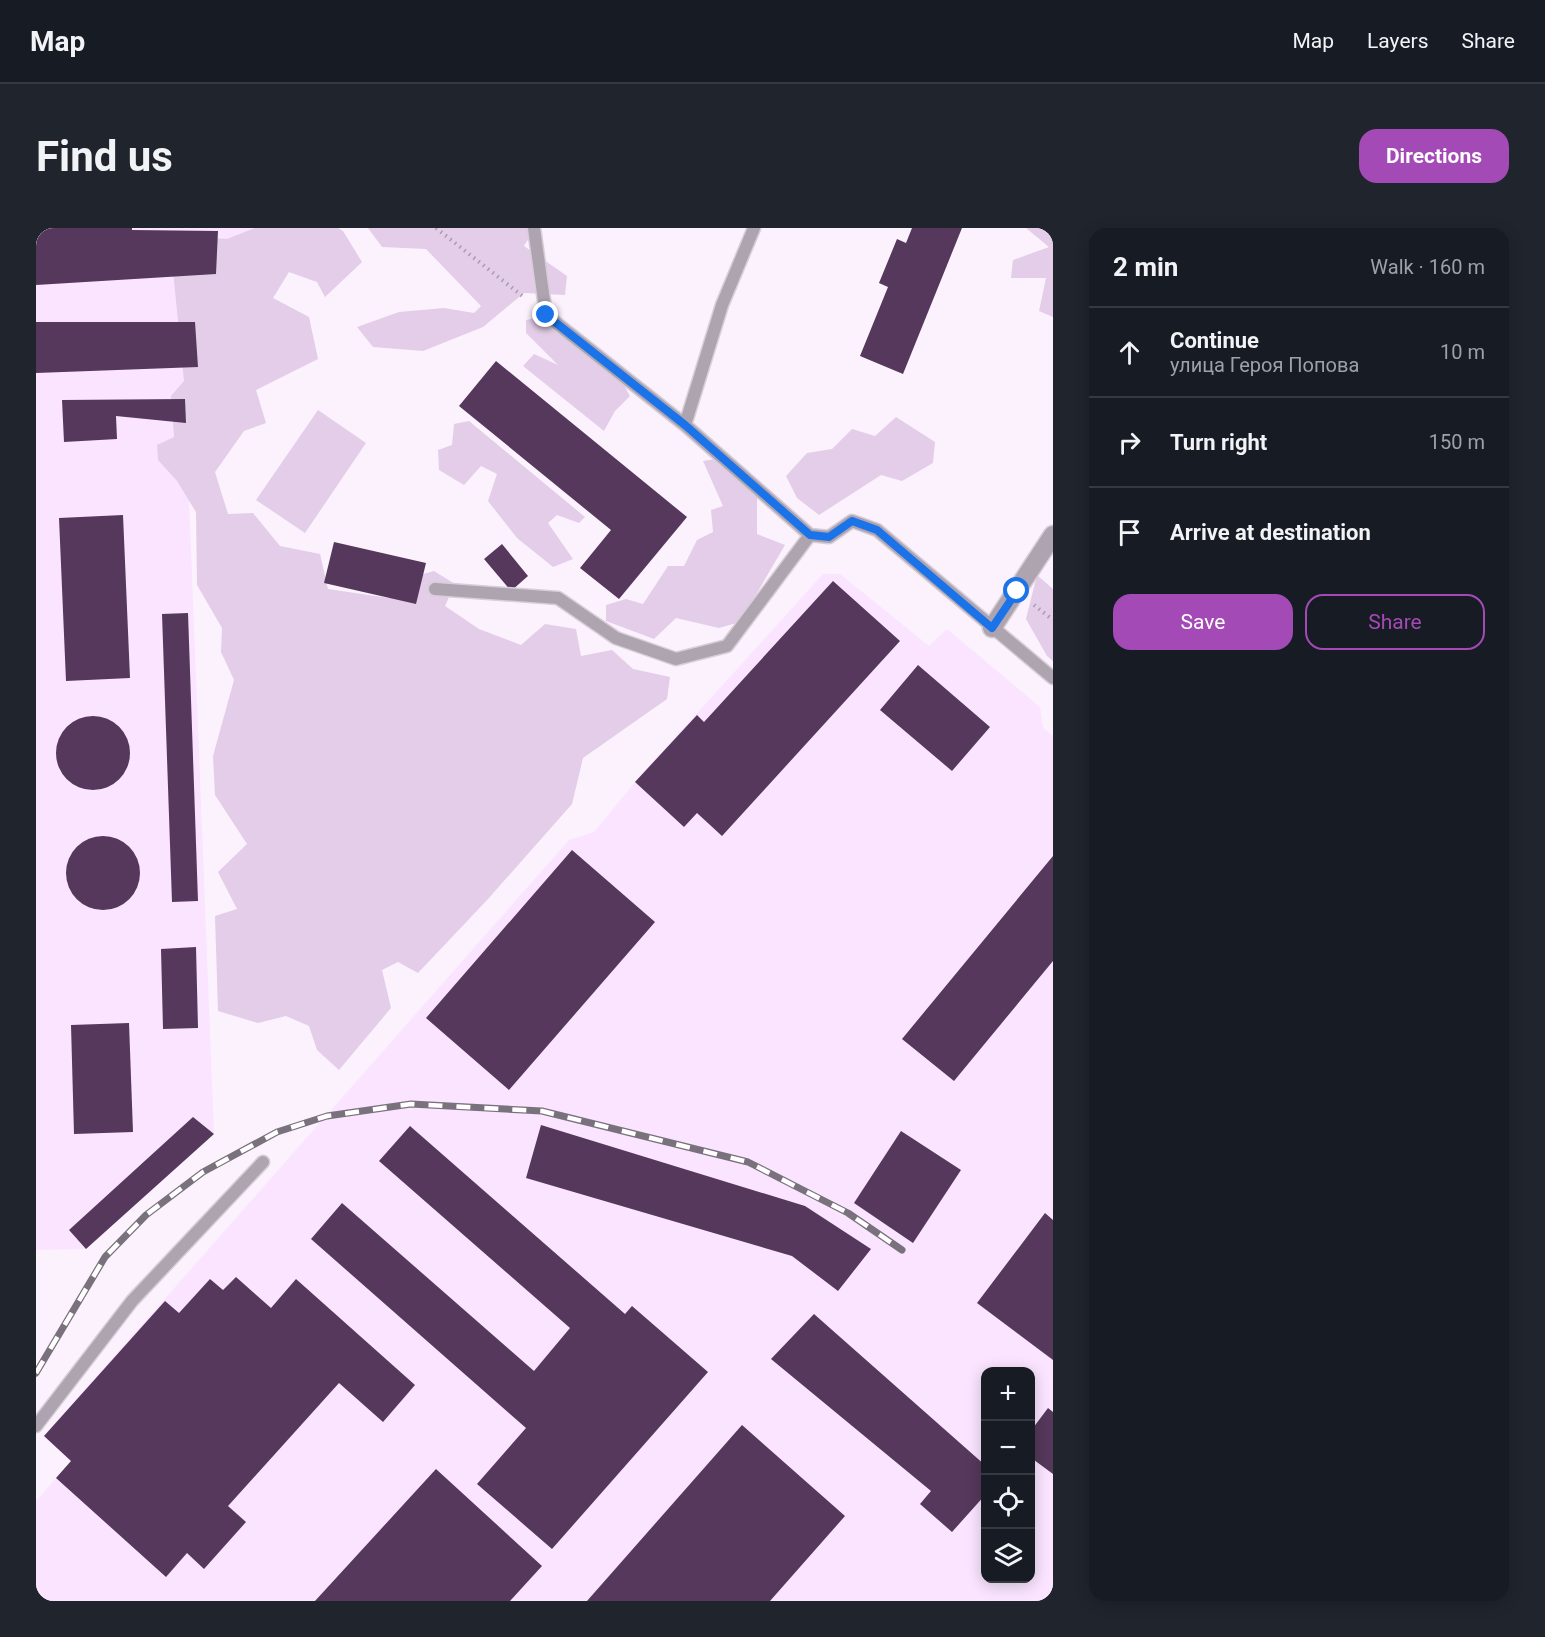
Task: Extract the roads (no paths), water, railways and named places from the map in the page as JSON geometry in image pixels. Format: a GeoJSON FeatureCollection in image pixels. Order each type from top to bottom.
{"type":"FeatureCollection","features":[{"type":"Feature","properties":{"kind":"street"},"geometry":{"type":"LineString","coordinates":[[992,628],[1053,536]]}},
{"type":"Feature","properties":{"kind":"lane"},"geometry":{"type":"LineString","coordinates":[[534,228],[546,315],[685,425],[810,535],[829,537],[852,521],[877,530],[1053,678]]}},
{"type":"Feature","properties":{"kind":"lane"},"geometry":{"type":"LineString","coordinates":[[685,425],[722,305],[754,228]]}},
{"type":"Feature","properties":{"kind":"lane"},"geometry":{"type":"LineString","coordinates":[[435,589],[558,598],[616,638],[676,659],[728,646],[810,535]]}},
{"type":"Feature","properties":{"kind":"lane"},"geometry":{"type":"LineString","coordinates":[[36,1426],[132,1301],[263,1162]]}},
{"type":"Feature","properties":{"kind":"railway"},"geometry":{"type":"LineString","coordinates":[[36,1373],[105,1257],[146,1215],[203,1172],[277,1132],[327,1116],[411,1104],[542,1111],[748,1162],[848,1213],[902,1250]]}}]}
